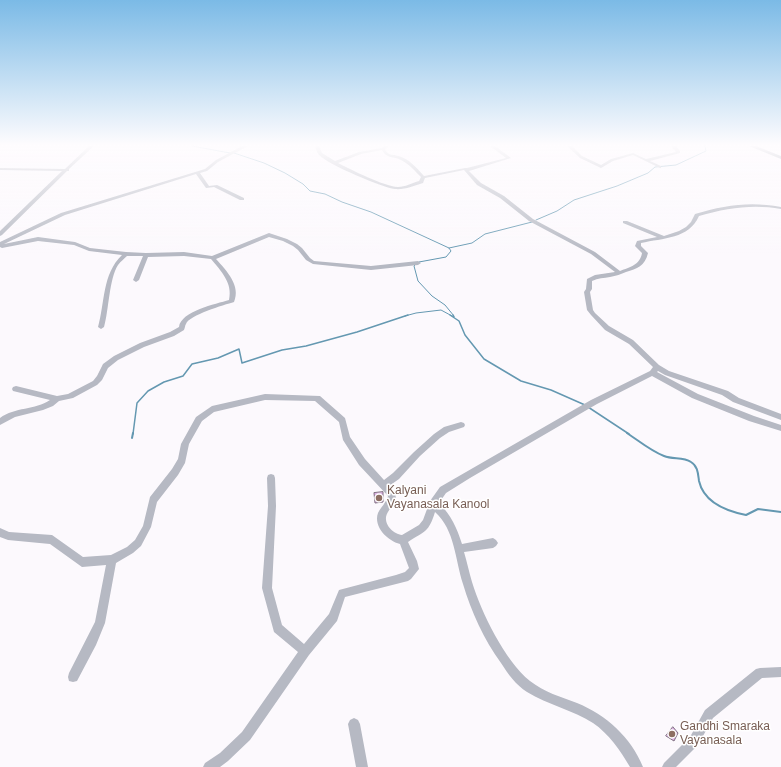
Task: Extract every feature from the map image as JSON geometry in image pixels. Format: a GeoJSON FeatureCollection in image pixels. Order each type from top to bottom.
{"type":"FeatureCollection","features":[{"type":"Feature","properties":{"kind":"street"},"geometry":{"type":"LineString","coordinates":[[0,234],[54,182]]}},
{"type":"Feature","properties":{"kind":"street"},"geometry":{"type":"LineString","coordinates":[[0,244],[63,214],[172,182]]}},
{"type":"Feature","properties":{"kind":"street"},"geometry":{"type":"LineString","coordinates":[[204,182],[208,187],[215,186],[242,198]]}},
{"type":"Feature","properties":{"kind":"street"},"geometry":{"type":"LineString","coordinates":[[377,182],[396,188],[421,182]]}},
{"type":"Feature","properties":{"kind":"street"},"geometry":{"type":"LineString","coordinates":[[477,182],[511,204],[533,221],[593,253],[619,273]]}},
{"type":"Feature","properties":{"kind":"street"},"geometry":{"type":"LineString","coordinates":[[781,208],[764,204],[752,204],[723,208],[697,215],[695,222],[682,233],[639,242],[638,246],[645,252],[645,259],[640,265],[612,276],[594,277],[589,280],[590,289],[587,292],[590,310],[607,328],[631,342],[657,367],[667,373],[725,393],[736,400],[781,417]]}},
{"type":"Feature","properties":{"kind":"street"},"geometry":{"type":"LineString","coordinates":[[625,222],[662,237]]}},
{"type":"Feature","properties":{"kind":"street"},"geometry":{"type":"LineString","coordinates":[[0,247],[38,239],[75,244],[89,249],[126,254],[184,254],[213,258],[268,235],[285,240],[295,245],[308,259],[313,262],[371,268],[418,262]]}},
{"type":"Feature","properties":{"kind":"street"},"geometry":{"type":"LineString","coordinates":[[101,327],[105,318],[108,287],[114,267],[126,254]]}},
{"type":"Feature","properties":{"kind":"street"},"geometry":{"type":"LineString","coordinates":[[136,280],[146,255]]}},
{"type":"Feature","properties":{"kind":"street"},"geometry":{"type":"LineString","coordinates":[[0,422],[10,415],[47,407],[57,399],[70,396],[90,386],[100,378],[105,366],[116,358],[142,345],[172,334],[182,328],[183,322],[187,318],[232,301],[231,282],[213,258]]}},
{"type":"Feature","properties":{"kind":"street"},"geometry":{"type":"LineString","coordinates":[[0,532],[8,536],[52,540],[82,562],[112,560],[130,550],[138,543],[147,528],[153,500],[175,472],[182,460],[185,444],[199,419],[212,408],[265,397],[317,398],[342,420],[346,438],[362,462],[390,493],[392,499],[382,515],[384,525],[390,536],[403,540],[427,523],[433,504],[443,490],[587,406],[652,373],[657,367]]}},
{"type":"Feature","properties":{"kind":"street"},"geometry":{"type":"LineString","coordinates":[[652,373],[695,396],[752,419],[781,428]]}},
{"type":"Feature","properties":{"kind":"street"},"geometry":{"type":"LineString","coordinates":[[16,389],[57,399]]}},
{"type":"Feature","properties":{"kind":"street"},"geometry":{"type":"LineString","coordinates":[[383,485],[396,476],[437,436],[447,429],[461,426]]}},
{"type":"Feature","properties":{"kind":"street"},"geometry":{"type":"LineString","coordinates":[[271,478],[272,506],[267,588],[278,628],[305,651]]}},
{"type":"Feature","properties":{"kind":"street"},"geometry":{"type":"LineString","coordinates":[[433,504],[441,510],[448,519],[471,593],[491,637],[504,659],[520,679],[531,688],[559,702],[585,711],[606,726],[616,736],[637,767]]}},
{"type":"Feature","properties":{"kind":"street"},"geometry":{"type":"LineString","coordinates":[[209,767],[220,763],[246,736],[305,651],[333,617],[342,593],[408,576],[414,569],[403,540]]}},
{"type":"Feature","properties":{"kind":"street"},"geometry":{"type":"LineString","coordinates":[[458,549],[492,543]]}},
{"type":"Feature","properties":{"kind":"street"},"geometry":{"type":"LineString","coordinates":[[73,677],[100,623],[112,560]]}},
{"type":"Feature","properties":{"kind":"street"},"geometry":{"type":"LineString","coordinates":[[668,767],[694,741],[709,714],[760,673],[781,672]]}},
{"type":"Feature","properties":{"kind":"street"},"geometry":{"type":"LineString","coordinates":[[354,724],[362,767]]}},
{"type":"Feature","properties":{"kind":"building","name":"Kalyani Vayanasala Kanool"},"geometry":{"type":"Polygon","coordinates":[[[383,492],[383,502],[375,503],[374,493],[383,492]]]}},
{"type":"Feature","properties":{"kind":"building","name":"Gandhi Smaraka Vayanasala"},"geometry":{"type":"Polygon","coordinates":[[[673,727],[678,733],[674,741],[666,736],[673,727]]]}},
{"type":"Feature","properties":{"kind":"waterway"},"geometry":{"type":"LineString","coordinates":[[299,182],[310,191],[325,194],[342,202],[371,212],[449,248]]}},
{"type":"Feature","properties":{"kind":"waterway"},"geometry":{"type":"LineString","coordinates":[[536,220],[557,211],[574,200],[627,182]]}},
{"type":"Feature","properties":{"kind":"waterway"},"geometry":{"type":"LineString","coordinates":[[449,248],[472,243],[485,234],[532,222]]}},
{"type":"Feature","properties":{"kind":"waterway"},"geometry":{"type":"LineString","coordinates":[[419,262],[446,257],[451,251],[449,248]]}},
{"type":"Feature","properties":{"kind":"waterway"},"geometry":{"type":"LineString","coordinates":[[416,264],[414,266],[418,281],[432,296],[445,305],[454,316]]}},
{"type":"Feature","properties":{"kind":"waterway"},"geometry":{"type":"LineString","coordinates":[[405,316],[441,310],[452,316]]}},
{"type":"Feature","properties":{"kind":"waterway"},"geometry":{"type":"LineString","coordinates":[[450,315],[459,321],[465,335],[484,359],[521,381],[551,390],[585,405]]}},
{"type":"Feature","properties":{"kind":"waterway"},"geometry":{"type":"LineString","coordinates":[[133,434],[137,403],[148,391],[164,382],[183,376],[192,364],[218,358],[239,349],[242,363],[282,350],[306,346],[357,332],[405,316]]}},
{"type":"Feature","properties":{"kind":"waterway"},"geometry":{"type":"LineString","coordinates":[[588,407],[629,434]]}},
{"type":"Feature","properties":{"kind":"waterway"},"geometry":{"type":"LineString","coordinates":[[132,438],[133,433]]}},
{"type":"Feature","properties":{"kind":"waterway"},"geometry":{"type":"LineString","coordinates":[[627,433],[659,454],[667,457],[688,460],[697,470],[702,489],[717,505],[746,515],[758,509],[781,512]]}},
{"type":"Feature","properties":{"kind":"place","name":"Kalyani Vayanasala Kanool"},"geometry":{"type":"Point","coordinates":[379,498]}},
{"type":"Feature","properties":{"kind":"place","name":"Gandhi Smaraka Vayanasala"},"geometry":{"type":"Point","coordinates":[672,734]}}]}
